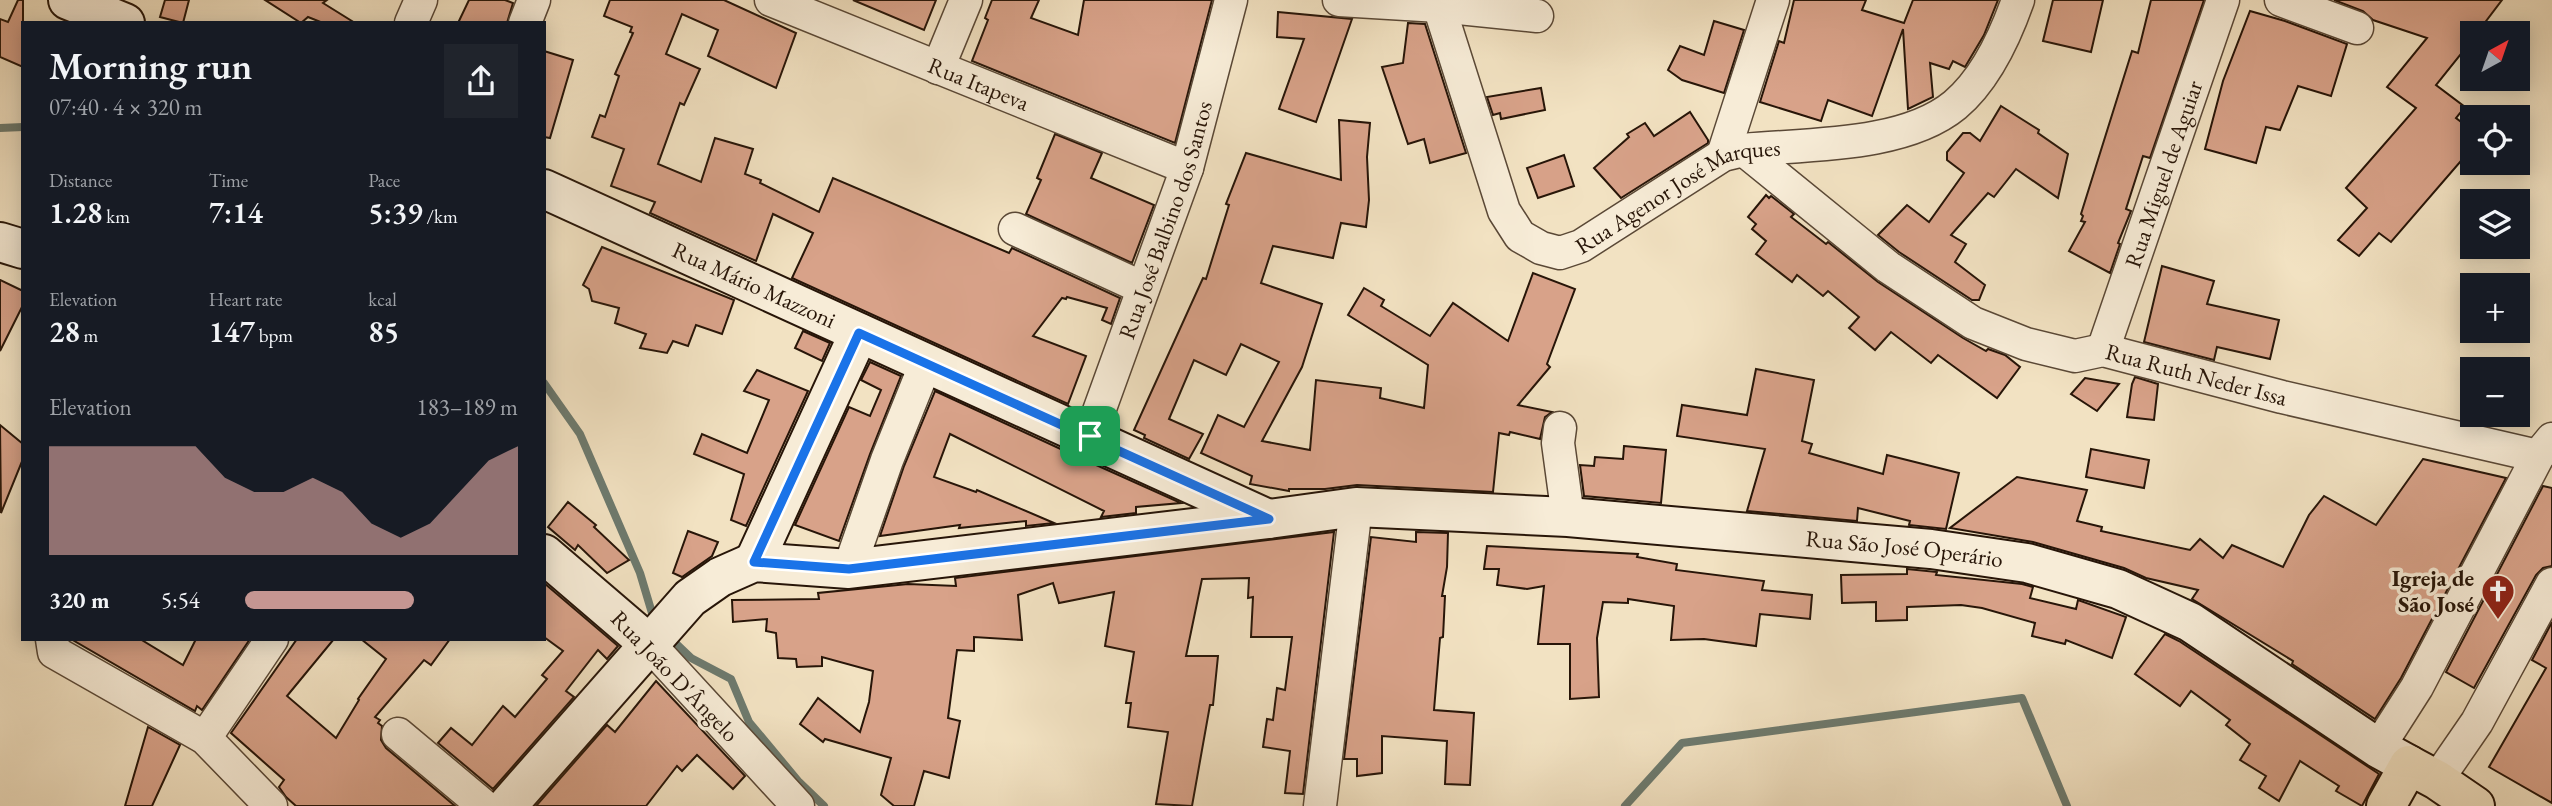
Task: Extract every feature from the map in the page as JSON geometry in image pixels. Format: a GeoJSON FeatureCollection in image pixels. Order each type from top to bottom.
{"type":"FeatureCollection","features":[{"type":"Feature","properties":{"kind":"highway"},"geometry":{"type":"LineString","coordinates":[[2386,806],[2408,764]]}},
{"type":"Feature","properties":{"kind":"highway","name":"Rua São José Operário"},"geometry":{"type":"LineString","coordinates":[[2408,764],[2475,806]]}},
{"type":"Feature","properties":{"kind":"street"},"geometry":{"type":"LineString","coordinates":[[68,0],[112,13]]}},
{"type":"Feature","properties":{"kind":"street"},"geometry":{"type":"LineString","coordinates":[[412,21],[421,0]]}},
{"type":"Feature","properties":{"kind":"street"},"geometry":{"type":"LineString","coordinates":[[526,21],[534,0]]}},
{"type":"Feature","properties":{"kind":"street","name":"Rua Itapeva"},"geometry":{"type":"LineString","coordinates":[[771,0],[1187,168]]}},
{"type":"Feature","properties":{"kind":"street"},"geometry":{"type":"LineString","coordinates":[[938,68],[966,0]]}},
{"type":"Feature","properties":{"kind":"street","name":"Rua José Balbino dos Santos"},"geometry":{"type":"LineString","coordinates":[[1090,436],[1187,168],[1231,0]]}},
{"type":"Feature","properties":{"kind":"street"},"geometry":{"type":"LineString","coordinates":[[1339,0],[1537,16]]}},
{"type":"Feature","properties":{"kind":"street"},"geometry":{"type":"LineString","coordinates":[[1733,153],[1773,0]]}},
{"type":"Feature","properties":{"kind":"street","name":"Rua Agenor José Marques"},"geometry":{"type":"LineString","coordinates":[[1439,6],[1504,211],[1520,236],[1541,248],[1560,253],[1581,246],[1733,153],[1885,137],[1926,122],[1955,105],[1976,83],[1996,50],[2018,0]]}},
{"type":"Feature","properties":{"kind":"street","name":"Rua Miguel de Aguiar"},"geometry":{"type":"LineString","coordinates":[[2102,350],[2223,0]]}},
{"type":"Feature","properties":{"kind":"street"},"geometry":{"type":"LineString","coordinates":[[2281,0],[2357,28]]}},
{"type":"Feature","properties":{"kind":"street","name":"Rua Ruth Neder Issa"},"geometry":{"type":"LineString","coordinates":[[1733,153],[1888,267],[1973,323],[2026,344],[2075,356],[2102,350],[2282,397],[2545,447]]}},
{"type":"Feature","properties":{"kind":"street","name":"Rua Mário Mazzoni"},"geometry":{"type":"LineString","coordinates":[[546,190],[1269,519]]}},
{"type":"Feature","properties":{"kind":"street"},"geometry":{"type":"LineString","coordinates":[[1015,229],[1143,288]]}},
{"type":"Feature","properties":{"kind":"street"},"geometry":{"type":"LineString","coordinates":[[0,242],[21,248]]}},
{"type":"Feature","properties":{"kind":"street"},"geometry":{"type":"LineString","coordinates":[[507,806],[690,598],[720,577],[754,562],[859,333]]}},
{"type":"Feature","properties":{"kind":"street"},"geometry":{"type":"LineString","coordinates":[[849,569],[887,460],[926,363]]}},
{"type":"Feature","properties":{"kind":"street"},"geometry":{"type":"LineString","coordinates":[[1560,428],[1558,443],[1568,517]]}},
{"type":"Feature","properties":{"kind":"street"},"geometry":{"type":"LineString","coordinates":[[2408,764],[2417,687],[2545,447]]}},
{"type":"Feature","properties":{"kind":"street"},"geometry":{"type":"LineString","coordinates":[[1321,806],[1356,506]]}},
{"type":"Feature","properties":{"kind":"street","name":"Rua São José Operário"},"geometry":{"type":"LineString","coordinates":[[754,562],[849,569],[1269,519],[1356,506],[1568,517],[1931,550],[2027,563],[2118,589],[2190,622],[2408,764]]}},
{"type":"Feature","properties":{"kind":"street","name":"Rua João D'Ângelo"},"geometry":{"type":"LineString","coordinates":[[546,556],[652,640],[797,806]]}},
{"type":"Feature","properties":{"kind":"street"},"geometry":{"type":"LineString","coordinates":[[2408,764],[2477,722],[2552,584]]}},
{"type":"Feature","properties":{"kind":"street"},"geometry":{"type":"LineString","coordinates":[[52,641],[54,652],[205,737],[271,806]]}},
{"type":"Feature","properties":{"kind":"street"},"geometry":{"type":"LineString","coordinates":[[205,737],[271,641]]}},
{"type":"Feature","properties":{"kind":"street"},"geometry":{"type":"LineString","coordinates":[[398,734],[484,806]]}},
{"type":"Feature","properties":{"kind":"building"},"geometry":{"type":"Polygon","coordinates":[[[18,0],[23,0],[21,66],[0,57],[0,19],[8,22],[18,0]]]}},
{"type":"Feature","properties":{"kind":"building"},"geometry":{"type":"Polygon","coordinates":[[[165,0],[189,0],[184,21],[160,17],[165,0]]]}},
{"type":"Feature","properties":{"kind":"building"},"geometry":{"type":"Polygon","coordinates":[[[265,0],[327,0],[323,3],[352,21],[318,21],[308,17],[298,21],[265,0]]]}},
{"type":"Feature","properties":{"kind":"building"},"geometry":{"type":"Polygon","coordinates":[[[469,0],[505,0],[513,3],[508,21],[459,21],[469,0]]]}},
{"type":"Feature","properties":{"kind":"building"},"geometry":{"type":"Polygon","coordinates":[[[610,0],[724,0],[796,33],[776,88],[708,56],[718,30],[682,14],[666,54],[700,69],[684,105],[680,103],[658,164],[701,182],[715,138],[753,149],[745,174],[819,212],[833,178],[1009,253],[1012,248],[1120,298],[1111,324],[1102,320],[1107,308],[1062,298],[1033,336],[1086,356],[1068,404],[792,278],[813,233],[773,214],[756,261],[650,213],[655,202],[611,186],[624,149],[592,137],[600,115],[605,117],[619,76],[615,74],[633,33],[630,32],[632,27],[604,16],[610,0]]]}},
{"type":"Feature","properties":{"kind":"building"},"geometry":{"type":"Polygon","coordinates":[[[853,0],[936,0],[924,30],[853,0]]]}},
{"type":"Feature","properties":{"kind":"building"},"geometry":{"type":"Polygon","coordinates":[[[992,0],[1039,0],[1031,18],[1078,35],[1084,0],[1212,0],[1175,143],[972,61],[988,20],[985,18],[992,0]]]}},
{"type":"Feature","properties":{"kind":"building"},"geometry":{"type":"Polygon","coordinates":[[[1794,0],[1866,0],[1862,10],[1904,23],[1913,0],[1998,0],[1984,35],[1965,67],[1953,61],[1949,69],[1930,63],[1933,97],[1908,109],[1903,29],[1872,116],[1828,100],[1821,121],[1760,102],[1779,41],[1784,43],[1794,0]]]}},
{"type":"Feature","properties":{"kind":"building"},"geometry":{"type":"Polygon","coordinates":[[[2053,0],[2103,0],[2091,52],[2043,41],[2053,0]]]}},
{"type":"Feature","properties":{"kind":"building"},"geometry":{"type":"Polygon","coordinates":[[[2151,0],[2204,0],[2150,158],[2143,156],[2126,209],[2131,211],[2110,273],[2069,251],[2085,222],[2081,221],[2081,214],[2132,51],[2138,53],[2151,0]]]}},
{"type":"Feature","properties":{"kind":"building"},"geometry":{"type":"Polygon","coordinates":[[[2334,0],[2502,0],[2486,21],[2460,21],[2460,55],[2436,85],[2462,105],[2460,105],[2460,113],[2456,118],[2460,121],[2460,162],[2391,242],[2379,233],[2359,256],[2338,240],[2367,208],[2346,188],[2416,108],[2387,87],[2427,38],[2373,20],[2363,11],[2334,0]]]}},
{"type":"Feature","properties":{"kind":"building"},"geometry":{"type":"Polygon","coordinates":[[[2250,11],[2347,44],[2331,96],[2298,86],[2280,130],[2266,127],[2256,163],[2205,149],[2223,81],[2250,11]]]}},
{"type":"Feature","properties":{"kind":"building"},"geometry":{"type":"Polygon","coordinates":[[[1278,12],[1352,19],[1316,122],[1279,109],[1304,39],[1277,37],[1278,12]]]}},
{"type":"Feature","properties":{"kind":"building"},"geometry":{"type":"Polygon","coordinates":[[[1714,21],[1744,30],[1724,93],[1682,80],[1668,70],[1680,46],[1704,55],[1714,21]]]}},
{"type":"Feature","properties":{"kind":"building"},"geometry":{"type":"Polygon","coordinates":[[[1408,23],[1425,24],[1466,153],[1430,163],[1424,139],[1408,144],[1382,67],[1403,63],[1408,23]]]}},
{"type":"Feature","properties":{"kind":"building"},"geometry":{"type":"Polygon","coordinates":[[[546,52],[573,60],[550,138],[546,137],[546,52]]]}},
{"type":"Feature","properties":{"kind":"building"},"geometry":{"type":"Polygon","coordinates":[[[1541,88],[1545,110],[1501,119],[1500,113],[1493,115],[1487,97],[1541,88]]]}},
{"type":"Feature","properties":{"kind":"building"},"geometry":{"type":"Polygon","coordinates":[[[2001,106],[2039,130],[2038,133],[2068,154],[2058,198],[2016,169],[1994,197],[1988,193],[1951,235],[1966,244],[1955,262],[1985,285],[1979,300],[1972,300],[1878,235],[1907,205],[1929,222],[1964,173],[1947,160],[1947,152],[1963,133],[1970,133],[1980,141],[2001,106]]]}},
{"type":"Feature","properties":{"kind":"building"},"geometry":{"type":"Polygon","coordinates":[[[1690,112],[1708,143],[1621,198],[1594,168],[1629,137],[1627,134],[1645,123],[1654,136],[1690,112]]]}},
{"type":"Feature","properties":{"kind":"building"},"geometry":{"type":"Polygon","coordinates":[[[1339,120],[1370,123],[1366,227],[1341,223],[1333,258],[1273,246],[1261,283],[1322,304],[1302,367],[1262,441],[1310,450],[1316,380],[1381,388],[1380,398],[1424,408],[1428,365],[1348,315],[1364,288],[1384,300],[1381,306],[1430,336],[1453,303],[1508,341],[1533,273],[1575,289],[1547,364],[1550,367],[1518,405],[1552,412],[1545,417],[1540,439],[1510,432],[1509,435],[1499,433],[1493,492],[1357,485],[1289,491],[1250,484],[1252,476],[1201,453],[1218,415],[1244,427],[1279,362],[1241,344],[1226,375],[1194,360],[1169,419],[1203,434],[1189,459],[1144,438],[1145,435],[1134,430],[1203,278],[1206,279],[1229,205],[1226,204],[1246,153],[1341,180],[1339,120]]]}},
{"type":"Feature","properties":{"kind":"building"},"geometry":{"type":"Polygon","coordinates":[[[1055,134],[1102,153],[1091,178],[1154,205],[1132,263],[1026,214],[1041,180],[1037,178],[1055,134]]]}},
{"type":"Feature","properties":{"kind":"building"},"geometry":{"type":"Polygon","coordinates":[[[1564,155],[1574,186],[1538,198],[1527,168],[1564,155]]]}},
{"type":"Feature","properties":{"kind":"building"},"geometry":{"type":"Polygon","coordinates":[[[1766,195],[1769,198],[1771,196],[1794,214],[1791,217],[1826,244],[1828,242],[1878,282],[1963,338],[1986,351],[1988,349],[2005,355],[2020,367],[1997,398],[1938,355],[1931,363],[1891,332],[1875,350],[1849,328],[1859,317],[1828,291],[1823,296],[1797,275],[1792,282],[1756,254],[1766,241],[1752,229],[1756,224],[1748,217],[1766,195]]]}},
{"type":"Feature","properties":{"kind":"building"},"geometry":{"type":"Polygon","coordinates":[[[602,247],[734,300],[722,334],[696,325],[688,346],[673,341],[667,353],[640,348],[646,334],[615,323],[619,308],[592,301],[589,289],[583,285],[602,247]]]}},
{"type":"Feature","properties":{"kind":"building"},"geometry":{"type":"Polygon","coordinates":[[[2162,266],[2214,281],[2207,304],[2279,320],[2270,359],[2217,347],[2214,360],[2144,342],[2162,266]]]}},
{"type":"Feature","properties":{"kind":"building"},"geometry":{"type":"Polygon","coordinates":[[[0,280],[21,290],[21,309],[0,351],[0,280]]]}},
{"type":"Feature","properties":{"kind":"building"},"geometry":{"type":"Polygon","coordinates":[[[803,331],[830,343],[822,361],[795,348],[803,331]]]}},
{"type":"Feature","properties":{"kind":"building"},"geometry":{"type":"Polygon","coordinates":[[[870,362],[901,376],[839,541],[795,525],[849,407],[870,416],[881,390],[861,380],[870,362]]]}},
{"type":"Feature","properties":{"kind":"building"},"geometry":{"type":"Polygon","coordinates":[[[1756,369],[1814,380],[1802,441],[1812,444],[1809,453],[1883,474],[1887,455],[1959,473],[1946,529],[1909,525],[1910,521],[1858,508],[1857,521],[1747,511],[1765,449],[1677,436],[1682,405],[1747,415],[1756,369]]]}},
{"type":"Feature","properties":{"kind":"building"},"geometry":{"type":"Polygon","coordinates":[[[757,370],[808,391],[746,526],[731,520],[744,474],[694,454],[702,434],[747,453],[769,400],[744,391],[757,370]]]}},
{"type":"Feature","properties":{"kind":"building"},"geometry":{"type":"Polygon","coordinates":[[[2135,377],[2158,384],[2154,420],[2127,417],[2135,377]]]}},
{"type":"Feature","properties":{"kind":"building"},"geometry":{"type":"Polygon","coordinates":[[[2085,378],[2119,384],[2097,411],[2071,394],[2085,378]]]}},
{"type":"Feature","properties":{"kind":"building"},"geometry":{"type":"Polygon","coordinates":[[[935,391],[1181,503],[1136,507],[1136,513],[1101,517],[1104,511],[950,434],[934,477],[976,492],[977,490],[1054,523],[1026,526],[1026,521],[959,528],[960,525],[880,536],[904,466],[935,391]]]}},
{"type":"Feature","properties":{"kind":"building"},"geometry":{"type":"Polygon","coordinates":[[[0,425],[21,442],[21,464],[1,513],[0,425]]]}},
{"type":"Feature","properties":{"kind":"building"},"geometry":{"type":"Polygon","coordinates":[[[1624,446],[1666,450],[1661,503],[1584,496],[1580,465],[1594,466],[1595,457],[1623,459],[1624,446]]]}},
{"type":"Feature","properties":{"kind":"building"},"geometry":{"type":"Polygon","coordinates":[[[2091,449],[2149,460],[2144,488],[2086,477],[2091,449]]]}},
{"type":"Feature","properties":{"kind":"building"},"geometry":{"type":"Polygon","coordinates":[[[2423,459],[2506,478],[2401,678],[2375,719],[2292,664],[2293,661],[2192,599],[2198,590],[2146,578],[2124,568],[2033,542],[1950,528],[2017,477],[2087,490],[2077,521],[2102,527],[2101,531],[2190,550],[2200,539],[2223,558],[2232,545],[2283,567],[2309,515],[2324,496],[2376,525],[2423,459]]]}},
{"type":"Feature","properties":{"kind":"building","name":"Igreja de São José"},"geometry":{"type":"Polygon","coordinates":[[[2543,486],[2552,488],[2552,566],[2543,568],[2536,575],[2474,688],[2446,672],[2543,486]]]}},
{"type":"Feature","properties":{"kind":"building"},"geometry":{"type":"Polygon","coordinates":[[[568,502],[596,525],[594,527],[629,560],[607,573],[578,545],[575,550],[548,527],[568,502]]]}},
{"type":"Feature","properties":{"kind":"building"},"geometry":{"type":"Polygon","coordinates":[[[688,531],[718,542],[712,556],[682,577],[673,573],[688,531]]]}},
{"type":"Feature","properties":{"kind":"building"},"geometry":{"type":"Polygon","coordinates":[[[1334,532],[1303,794],[1285,793],[1290,751],[1263,747],[1267,719],[1273,720],[1277,688],[1285,690],[1292,637],[1251,637],[1253,597],[1248,598],[1249,578],[1202,579],[1186,656],[1218,656],[1213,705],[1210,705],[1192,806],[1156,804],[1168,732],[1128,727],[1131,703],[1126,703],[1134,652],[1105,646],[1114,592],[1059,603],[1053,583],[1018,595],[1022,640],[974,637],[974,651],[957,650],[948,718],[960,721],[949,778],[924,771],[914,806],[894,806],[881,795],[891,758],[825,739],[823,742],[800,724],[818,698],[860,732],[869,702],[873,671],[822,657],[822,666],[797,667],[796,659],[778,658],[776,633],[766,631],[767,619],[733,622],[732,600],[819,599],[818,593],[908,584],[956,586],[955,578],[1334,532]]]}},
{"type":"Feature","properties":{"kind":"building"},"geometry":{"type":"Polygon","coordinates":[[[1416,532],[1448,533],[1447,567],[1442,596],[1445,596],[1443,637],[1440,638],[1434,710],[1474,713],[1470,785],[1445,784],[1447,741],[1382,736],[1382,773],[1357,776],[1357,759],[1344,759],[1371,537],[1416,542],[1416,532]]]}},
{"type":"Feature","properties":{"kind":"building"},"geometry":{"type":"Polygon","coordinates":[[[1487,546],[1638,554],[1637,557],[1677,564],[1676,570],[1764,581],[1762,590],[1812,595],[1810,619],[1760,614],[1756,646],[1704,639],[1671,640],[1674,606],[1628,599],[1628,603],[1603,602],[1597,638],[1599,697],[1570,699],[1570,644],[1538,644],[1544,586],[1527,589],[1497,585],[1499,569],[1484,569],[1487,546]]]}},
{"type":"Feature","properties":{"kind":"building"},"geometry":{"type":"Polygon","coordinates":[[[1907,569],[1937,572],[1936,575],[2022,584],[2033,587],[2030,598],[2076,609],[2078,600],[2126,617],[2112,658],[2066,640],[2065,644],[2032,636],[2035,623],[1982,608],[1961,605],[1907,607],[1907,620],[1876,621],[1876,602],[1842,603],[1841,575],[1907,574],[1907,569]]]}},
{"type":"Feature","properties":{"kind":"building"},"geometry":{"type":"Polygon","coordinates":[[[546,585],[618,646],[607,659],[598,650],[566,691],[574,697],[493,789],[438,743],[451,728],[472,745],[503,706],[515,717],[547,679],[542,675],[563,651],[546,638],[546,585]]]}},
{"type":"Feature","properties":{"kind":"building"},"geometry":{"type":"Polygon","coordinates":[[[2552,622],[2552,803],[2489,767],[2546,668],[2532,660],[2552,622]]]}},
{"type":"Feature","properties":{"kind":"building"},"geometry":{"type":"Polygon","coordinates":[[[2165,634],[2379,774],[2362,806],[2336,791],[2339,786],[2300,761],[2279,801],[2259,788],[2266,776],[2240,760],[2250,744],[2226,725],[2230,720],[2191,691],[2180,706],[2135,674],[2165,634]]]}},
{"type":"Feature","properties":{"kind":"building"},"geometry":{"type":"Polygon","coordinates":[[[74,641],[143,641],[183,665],[195,641],[249,641],[202,710],[197,706],[195,711],[74,641]]]}},
{"type":"Feature","properties":{"kind":"building"},"geometry":{"type":"Polygon","coordinates":[[[296,641],[332,641],[287,696],[336,738],[358,699],[386,659],[364,641],[449,641],[431,665],[424,660],[375,717],[380,720],[378,723],[382,726],[381,740],[386,748],[455,806],[296,806],[279,787],[284,780],[231,733],[296,641]]]}},
{"type":"Feature","properties":{"kind":"building"},"geometry":{"type":"Polygon","coordinates":[[[656,681],[745,776],[733,789],[697,755],[682,771],[677,766],[646,806],[536,806],[607,725],[615,732],[656,681]]]}},
{"type":"Feature","properties":{"kind":"building"},"geometry":{"type":"Polygon","coordinates":[[[148,727],[180,745],[152,806],[125,806],[148,727]]]}},
{"type":"Feature","properties":{"kind":"waterway"},"geometry":{"type":"LineString","coordinates":[[0,128],[21,127]]}},
{"type":"Feature","properties":{"kind":"waterway"},"geometry":{"type":"LineString","coordinates":[[546,386],[580,434],[640,573],[655,623]]}},
{"type":"Feature","properties":{"kind":"waterway"},"geometry":{"type":"LineString","coordinates":[[669,637],[691,658],[731,679],[749,722],[799,782],[824,806]]}},
{"type":"Feature","properties":{"kind":"waterway"},"geometry":{"type":"LineString","coordinates":[[1625,806],[1682,743],[2022,698],[2067,806]]}},
{"type":"Feature","properties":{"kind":"place","name":"Igreja de São José"},"geometry":{"type":"Point","coordinates":[2498,621]}},
{"type":"Feature","properties":{"kind":"route"},"geometry":{"type":"LineString","coordinates":[[859,333],[1090,436],[1269,519],[849,569],[754,562],[859,333]]}}]}
